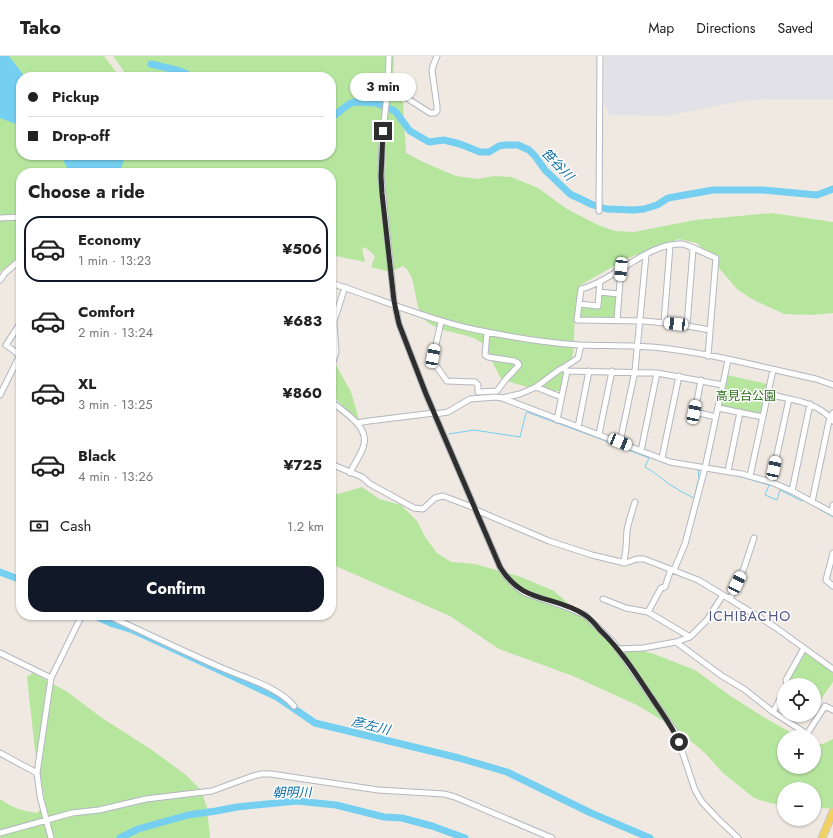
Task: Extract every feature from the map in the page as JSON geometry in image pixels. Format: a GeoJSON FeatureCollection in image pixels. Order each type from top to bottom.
{"type":"FeatureCollection","features":[{"type":"Feature","properties":{"kind":"main road"},"geometry":{"type":"LineString","coordinates":[[822,838],[833,812]]}},
{"type":"Feature","properties":{"kind":"street"},"geometry":{"type":"LineString","coordinates":[[389,56],[387,99],[382,140],[381,176],[395,306],[399,324],[500,567],[507,578],[524,592],[585,615],[618,649],[676,733],[695,790],[702,802],[716,818],[738,838]]}},
{"type":"Feature","properties":{"kind":"street"},"geometry":{"type":"LineString","coordinates":[[388,86],[430,113],[435,113],[437,111],[437,106],[432,66],[437,56]]}},
{"type":"Feature","properties":{"kind":"street"},"geometry":{"type":"LineString","coordinates":[[599,211],[600,56]]}},
{"type":"Feature","properties":{"kind":"street"},"geometry":{"type":"LineString","coordinates":[[0,218],[16,217]]}},
{"type":"Feature","properties":{"kind":"street"},"geometry":{"type":"LineString","coordinates":[[708,356],[716,258],[683,244],[665,246],[646,255],[600,282],[590,287],[581,289],[577,320],[640,321],[710,330]]}},
{"type":"Feature","properties":{"kind":"street"},"geometry":{"type":"LineString","coordinates":[[664,323],[670,246]]}},
{"type":"Feature","properties":{"kind":"street"},"geometry":{"type":"LineString","coordinates":[[687,326],[693,249]]}},
{"type":"Feature","properties":{"kind":"street"},"geometry":{"type":"LineString","coordinates":[[620,442],[635,371],[646,255]]}},
{"type":"Feature","properties":{"kind":"street"},"geometry":{"type":"LineString","coordinates":[[0,280],[5,273],[16,263]]}},
{"type":"Feature","properties":{"kind":"street"},"geometry":{"type":"LineString","coordinates":[[617,320],[621,269]]}},
{"type":"Feature","properties":{"kind":"street"},"geometry":{"type":"LineString","coordinates":[[579,304],[598,306],[600,282]]}},
{"type":"Feature","properties":{"kind":"street"},"geometry":{"type":"LineString","coordinates":[[336,284],[441,322],[487,332],[539,341],[581,345],[638,346],[684,351],[816,379],[833,385]]}},
{"type":"Feature","properties":{"kind":"street"},"geometry":{"type":"LineString","coordinates":[[336,315],[345,287]]}},
{"type":"Feature","properties":{"kind":"street"},"geometry":{"type":"LineString","coordinates":[[599,292],[619,294]]}},
{"type":"Feature","properties":{"kind":"street"},"geometry":{"type":"LineString","coordinates":[[441,322],[433,361],[447,381],[475,382],[478,385],[478,392],[497,391],[518,366],[518,363],[514,361],[486,356],[487,332]]}},
{"type":"Feature","properties":{"kind":"street"},"geometry":{"type":"LineString","coordinates":[[16,330],[6,345],[16,352]]}},
{"type":"Feature","properties":{"kind":"street"},"geometry":{"type":"LineString","coordinates":[[556,420],[565,369],[578,358],[581,345]]}},
{"type":"Feature","properties":{"kind":"street"},"geometry":{"type":"LineString","coordinates":[[648,612],[661,588],[665,587],[685,544],[705,468],[728,360]]}},
{"type":"Feature","properties":{"kind":"street"},"geometry":{"type":"LineString","coordinates":[[0,395],[16,363]]}},
{"type":"Feature","properties":{"kind":"street"},"geometry":{"type":"LineString","coordinates":[[502,398],[520,394],[536,387],[559,370],[565,369],[657,373],[723,385]]}},
{"type":"Feature","properties":{"kind":"street"},"geometry":{"type":"LineString","coordinates":[[750,476],[773,370]]}},
{"type":"Feature","properties":{"kind":"street"},"geometry":{"type":"LineString","coordinates":[[578,427],[590,371]]}},
{"type":"Feature","properties":{"kind":"street"},"geometry":{"type":"LineString","coordinates":[[599,434],[612,371]]}},
{"type":"Feature","properties":{"kind":"street"},"geometry":{"type":"LineString","coordinates":[[641,451],[657,373]]}},
{"type":"Feature","properties":{"kind":"street"},"geometry":{"type":"LineString","coordinates":[[662,458],[679,376]]}},
{"type":"Feature","properties":{"kind":"street"},"geometry":{"type":"LineString","coordinates":[[701,380],[694,412],[716,417]]}},
{"type":"Feature","properties":{"kind":"street"},"geometry":{"type":"LineString","coordinates":[[536,387],[561,397]]}},
{"type":"Feature","properties":{"kind":"street"},"geometry":{"type":"LineString","coordinates":[[768,394],[810,404],[832,417],[812,502]]}},
{"type":"Feature","properties":{"kind":"street"},"geometry":{"type":"LineString","coordinates":[[357,423],[448,412],[470,399],[502,398],[556,420],[599,434],[670,462],[728,471],[771,482],[792,491],[832,513],[833,505]]}},
{"type":"Feature","properties":{"kind":"street"},"geometry":{"type":"LineString","coordinates":[[771,482],[789,399]]}},
{"type":"Feature","properties":{"kind":"street"},"geometry":{"type":"LineString","coordinates":[[792,491],[810,404]]}},
{"type":"Feature","properties":{"kind":"street"},"geometry":{"type":"LineString","coordinates":[[336,405],[362,429],[364,444],[350,473]]}},
{"type":"Feature","properties":{"kind":"street"},"geometry":{"type":"LineString","coordinates":[[718,408],[763,417]]}},
{"type":"Feature","properties":{"kind":"street"},"geometry":{"type":"LineString","coordinates":[[728,471],[740,412]]}},
{"type":"Feature","properties":{"kind":"street"},"geometry":{"type":"LineString","coordinates":[[336,466],[362,477],[370,484],[414,508],[423,509],[435,498],[443,496],[549,541],[623,563],[636,559],[644,559],[698,580],[775,627],[833,669]]}},
{"type":"Feature","properties":{"kind":"street"},"geometry":{"type":"LineString","coordinates":[[623,563],[626,554],[625,546],[627,529],[635,502]]}},
{"type":"Feature","properties":{"kind":"street"},"geometry":{"type":"LineString","coordinates":[[730,599],[744,568],[754,538]]}},
{"type":"Feature","properties":{"kind":"street"},"geometry":{"type":"LineString","coordinates":[[833,553],[826,580],[833,586]]}},
{"type":"Feature","properties":{"kind":"street"},"geometry":{"type":"LineString","coordinates":[[626,554],[636,559]]}},
{"type":"Feature","properties":{"kind":"street"},"geometry":{"type":"LineString","coordinates":[[618,649],[643,648],[690,638],[707,620],[723,595]]}},
{"type":"Feature","properties":{"kind":"street"},"geometry":{"type":"LineString","coordinates":[[602,599],[626,608],[648,612],[690,638]]}},
{"type":"Feature","properties":{"kind":"street"},"geometry":{"type":"LineString","coordinates":[[51,838],[40,796],[37,773],[51,678],[80,620]]}},
{"type":"Feature","properties":{"kind":"street"},"geometry":{"type":"LineString","coordinates":[[118,620],[274,690],[288,698],[294,706]]}},
{"type":"Feature","properties":{"kind":"street"},"geometry":{"type":"LineString","coordinates":[[676,642],[722,676],[744,689],[773,712],[807,734],[824,706],[833,710]]}},
{"type":"Feature","properties":{"kind":"street"},"geometry":{"type":"LineString","coordinates":[[787,678],[804,648]]}},
{"type":"Feature","properties":{"kind":"street"},"geometry":{"type":"LineString","coordinates":[[0,653],[51,678]]}},
{"type":"Feature","properties":{"kind":"street"},"geometry":{"type":"LineString","coordinates":[[773,712],[777,705]]}},
{"type":"Feature","properties":{"kind":"street"},"geometry":{"type":"LineString","coordinates":[[0,753],[37,773]]}},
{"type":"Feature","properties":{"kind":"street"},"geometry":{"type":"LineString","coordinates":[[0,833],[47,823],[72,813],[100,810],[146,799],[212,790],[261,774],[271,774],[372,789],[444,794],[455,797],[552,838]]}},
{"type":"Feature","properties":{"kind":"shaded area"},"geometry":{"type":"Polygon","coordinates":[[[605,56],[833,56],[833,99],[766,99],[741,101],[666,116],[609,115],[604,101],[605,56]]]}},
{"type":"Feature","properties":{"kind":"green space"},"geometry":{"type":"Polygon","coordinates":[[[0,56],[104,56],[116,72],[16,72],[16,160],[336,160],[336,72],[124,72],[113,56],[394,56],[393,82],[400,91],[403,104],[406,153],[456,176],[478,179],[494,176],[511,177],[538,188],[567,209],[598,225],[615,231],[634,232],[695,220],[772,213],[833,222],[833,313],[811,315],[784,314],[754,300],[738,290],[697,243],[679,239],[626,259],[579,286],[575,316],[573,353],[568,380],[560,391],[538,389],[501,379],[491,359],[488,349],[481,342],[474,338],[433,326],[426,321],[419,309],[411,277],[403,266],[390,272],[371,267],[375,256],[365,247],[362,249],[365,262],[336,256],[336,168],[16,168],[16,260],[0,272],[0,56]]]}},
{"type":"Feature","properties":{"kind":"green space"},"geometry":{"type":"Polygon","coordinates":[[[600,294],[617,295],[615,316],[613,318],[581,318],[581,306],[599,307],[600,294]]]}},
{"type":"Feature","properties":{"kind":"green space"},"geometry":{"type":"Polygon","coordinates":[[[336,365],[351,392],[360,423],[336,399],[336,365]]]}},
{"type":"Feature","properties":{"kind":"green space","name":"高見台公園"},"geometry":{"type":"Polygon","coordinates":[[[727,375],[767,384],[761,412],[758,414],[723,407],[721,404],[727,375]]]}},
{"type":"Feature","properties":{"kind":"green space"},"geometry":{"type":"Polygon","coordinates":[[[362,487],[379,499],[401,505],[417,521],[425,537],[437,553],[451,562],[475,564],[521,577],[554,591],[601,632],[618,644],[654,654],[695,670],[729,695],[786,730],[777,730],[777,774],[821,774],[821,744],[833,739],[833,809],[821,808],[821,782],[777,782],[777,804],[754,798],[723,773],[705,753],[675,728],[637,705],[573,676],[499,649],[450,616],[336,566],[336,493],[338,494],[362,487]]]}},
{"type":"Feature","properties":{"kind":"green space"},"geometry":{"type":"Polygon","coordinates":[[[805,653],[833,672],[833,682],[821,699],[821,678],[791,678],[805,653]]]}},
{"type":"Feature","properties":{"kind":"green space"},"geometry":{"type":"Polygon","coordinates":[[[33,673],[66,691],[102,718],[152,750],[186,775],[201,790],[207,808],[210,838],[0,838],[0,799],[13,807],[37,813],[43,806],[44,796],[35,750],[27,677],[33,673]]]}},
{"type":"Feature","properties":{"kind":"water"},"geometry":{"type":"Polygon","coordinates":[[[0,56],[9,56],[21,72],[16,72],[16,124],[0,118],[0,56]]]}},
{"type":"Feature","properties":{"kind":"water"},"geometry":{"type":"Polygon","coordinates":[[[64,160],[124,160],[121,168],[67,168],[64,160]]]}},
{"type":"Feature","properties":{"kind":"waterway","name":"笹谷川"},"geometry":{"type":"LineString","coordinates":[[151,64],[182,72]]}},
{"type":"Feature","properties":{"kind":"waterway","name":"笹谷川"},"geometry":{"type":"LineString","coordinates":[[336,114],[354,102],[376,103],[395,111],[410,131],[429,142],[444,140],[460,144],[480,152],[489,152],[499,146],[518,145],[529,150],[545,170],[570,194],[593,205],[607,209],[644,209],[657,205],[668,198],[713,190],[763,190],[817,195],[833,189]]}},
{"type":"Feature","properties":{"kind":"waterway"},"geometry":{"type":"LineString","coordinates":[[336,401],[349,412]]}},
{"type":"Feature","properties":{"kind":"waterway"},"geometry":{"type":"LineString","coordinates":[[449,434],[474,430],[520,437],[527,412],[649,458],[645,467],[669,484],[694,498],[699,478],[698,470],[700,470]]}},
{"type":"Feature","properties":{"kind":"waterway"},"geometry":{"type":"LineString","coordinates":[[709,471],[738,476],[769,485],[765,495],[777,500],[780,490],[802,501],[804,500],[833,517]]}},
{"type":"Feature","properties":{"kind":"waterway","name":"彦左川"},"geometry":{"type":"LineString","coordinates":[[0,572],[16,578]]}},
{"type":"Feature","properties":{"kind":"waterway","name":"彦左川"},"geometry":{"type":"LineString","coordinates":[[104,620],[133,630],[277,697],[315,723],[459,758],[507,772],[591,813],[650,838]]}},
{"type":"Feature","properties":{"kind":"waterway","name":"朝明川"},"geometry":{"type":"LineString","coordinates":[[120,838],[138,829],[188,815],[237,807],[297,801],[336,805],[384,817],[402,818],[432,826],[465,838]]}},
{"type":"Feature","properties":{"kind":"district","name":"ICHIBACHO"},"geometry":{"type":"Point","coordinates":[750,616]}},
{"type":"Feature","properties":{"kind":"route"},"geometry":{"type":"LineString","coordinates":[[383,131],[381,176],[382,193],[394,301],[399,324],[426,394],[500,567],[507,578],[524,592],[569,608],[585,615],[590,619],[613,642],[676,733],[679,742]]}}]}
